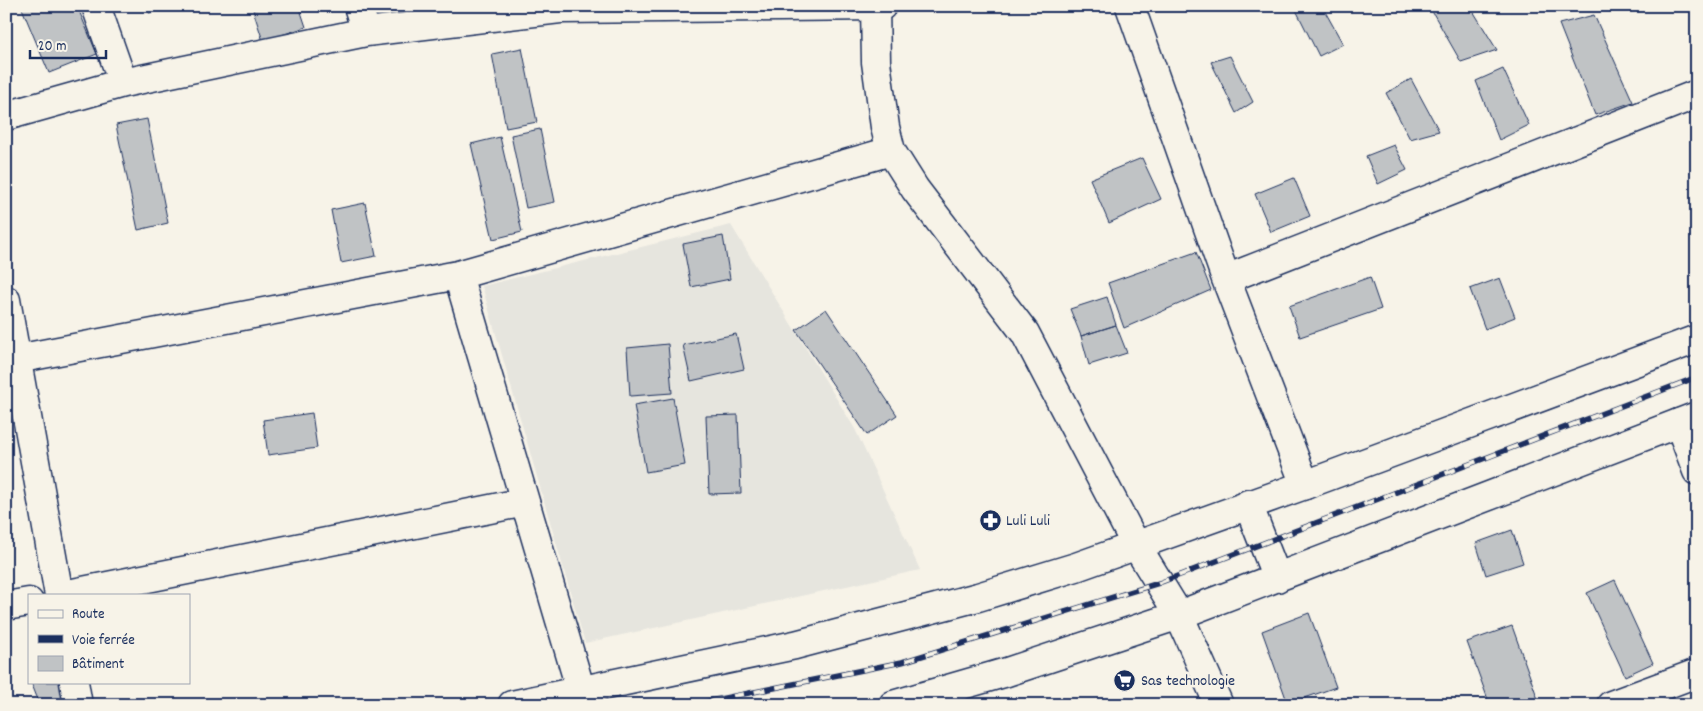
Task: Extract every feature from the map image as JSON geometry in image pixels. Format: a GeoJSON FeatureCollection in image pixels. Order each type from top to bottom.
{"type":"FeatureCollection","features":[{"type":"Feature","properties":{"kind":"street"},"geometry":{"type":"LineString","coordinates":[[96,6],[123,82]]}},
{"type":"Feature","properties":{"kind":"street"},"geometry":{"type":"LineString","coordinates":[[358,6],[366,32]]}},
{"type":"Feature","properties":{"kind":"street"},"geometry":{"type":"LineString","coordinates":[[875,6],[876,62],[885,126],[892,151],[915,189],[1024,333],[1136,545],[1179,615],[1219,705]]}},
{"type":"Feature","properties":{"kind":"street"},"geometry":{"type":"LineString","coordinates":[[6,116],[123,82],[366,32],[560,9],[882,6]]}},
{"type":"Feature","properties":{"kind":"street"},"geometry":{"type":"LineString","coordinates":[[1130,6],[1226,279],[1305,485]]}},
{"type":"Feature","properties":{"kind":"street"},"geometry":{"type":"LineString","coordinates":[[1226,279],[1697,94]]}},
{"type":"Feature","properties":{"kind":"street"},"geometry":{"type":"LineString","coordinates":[[11,360],[458,275],[892,151]]}},
{"type":"Feature","properties":{"kind":"street"},"geometry":{"type":"LineString","coordinates":[[458,275],[582,691]]}},
{"type":"Feature","properties":{"kind":"street"},"geometry":{"type":"LineString","coordinates":[[6,300],[11,360],[61,594]]}},
{"type":"Feature","properties":{"kind":"street"},"geometry":{"type":"LineString","coordinates":[[512,705],[795,645],[987,594],[1136,545],[1305,485],[1697,339]]}},
{"type":"Feature","properties":{"kind":"street"},"geometry":{"type":"LineString","coordinates":[[893,705],[1007,672],[1179,615],[1688,419],[1697,471]]}},
{"type":"Feature","properties":{"kind":"street"},"geometry":{"type":"LineString","coordinates":[[66,594],[526,502]]}},
{"type":"Feature","properties":{"kind":"street"},"geometry":{"type":"LineString","coordinates":[[1248,504],[1277,578]]}},
{"type":"Feature","properties":{"kind":"street"},"geometry":{"type":"LineString","coordinates":[[6,606],[28,602]]}},
{"type":"Feature","properties":{"kind":"street"},"geometry":{"type":"LineString","coordinates":[[1612,705],[1697,673]]}},
{"type":"Feature","properties":{"kind":"street"},"geometry":{"type":"LineString","coordinates":[[74,684],[78,705]]}},
{"type":"Feature","properties":{"kind":"shaded area"},"geometry":{"type":"Polygon","coordinates":[[[731,225],[855,429],[920,570],[585,643],[482,286],[731,225]]]}},
{"type":"Feature","properties":{"kind":"building"},"geometry":{"type":"Polygon","coordinates":[[[21,6],[77,6],[97,54],[49,73],[21,6]]]}},
{"type":"Feature","properties":{"kind":"building"},"geometry":{"type":"Polygon","coordinates":[[[148,6],[175,6],[149,13],[148,6]]]}},
{"type":"Feature","properties":{"kind":"building"},"geometry":{"type":"Polygon","coordinates":[[[266,6],[299,6],[306,27],[263,41],[253,10],[266,6]]]}},
{"type":"Feature","properties":{"kind":"building"},"geometry":{"type":"Polygon","coordinates":[[[1294,6],[1322,6],[1343,44],[1319,56],[1294,6]]]}},
{"type":"Feature","properties":{"kind":"building"},"geometry":{"type":"Polygon","coordinates":[[[1429,6],[1470,6],[1497,50],[1461,62],[1429,6]]]}},
{"type":"Feature","properties":{"kind":"building"},"geometry":{"type":"Polygon","coordinates":[[[1594,15],[1633,102],[1595,115],[1559,24],[1594,15]]]}},
{"type":"Feature","properties":{"kind":"building"},"geometry":{"type":"Polygon","coordinates":[[[522,48],[537,122],[506,128],[492,54],[522,48]]]}},
{"type":"Feature","properties":{"kind":"building"},"geometry":{"type":"Polygon","coordinates":[[[1230,56],[1253,102],[1236,113],[1211,62],[1230,56]]]}},
{"type":"Feature","properties":{"kind":"building"},"geometry":{"type":"Polygon","coordinates":[[[1503,69],[1529,125],[1499,140],[1476,81],[1503,69]]]}},
{"type":"Feature","properties":{"kind":"building"},"geometry":{"type":"Polygon","coordinates":[[[1411,79],[1439,131],[1410,139],[1386,93],[1411,79]]]}},
{"type":"Feature","properties":{"kind":"building"},"geometry":{"type":"Polygon","coordinates":[[[147,119],[168,223],[138,230],[116,125],[147,119]]]}},
{"type":"Feature","properties":{"kind":"building"},"geometry":{"type":"Polygon","coordinates":[[[540,129],[555,202],[526,208],[511,135],[540,129]]]}},
{"type":"Feature","properties":{"kind":"building"},"geometry":{"type":"Polygon","coordinates":[[[500,137],[522,232],[493,239],[471,144],[500,137]]]}},
{"type":"Feature","properties":{"kind":"building"},"geometry":{"type":"Polygon","coordinates":[[[1394,145],[1407,170],[1378,184],[1366,156],[1394,145]]]}},
{"type":"Feature","properties":{"kind":"building"},"geometry":{"type":"Polygon","coordinates":[[[1142,158],[1161,199],[1109,223],[1090,179],[1142,158]]]}},
{"type":"Feature","properties":{"kind":"building"},"geometry":{"type":"Polygon","coordinates":[[[1294,178],[1310,216],[1271,232],[1255,194],[1294,178]]]}},
{"type":"Feature","properties":{"kind":"building"},"geometry":{"type":"Polygon","coordinates":[[[365,203],[376,256],[341,263],[331,210],[365,203]]]}},
{"type":"Feature","properties":{"kind":"building"},"geometry":{"type":"Polygon","coordinates":[[[723,236],[730,279],[691,287],[683,244],[723,236]]]}},
{"type":"Feature","properties":{"kind":"building"},"geometry":{"type":"Polygon","coordinates":[[[1196,252],[1211,290],[1124,328],[1108,283],[1196,252]]]}},
{"type":"Feature","properties":{"kind":"building"},"geometry":{"type":"Polygon","coordinates":[[[1370,277],[1381,309],[1300,337],[1289,306],[1370,277]]]}},
{"type":"Feature","properties":{"kind":"building"},"geometry":{"type":"Polygon","coordinates":[[[1500,278],[1515,317],[1485,329],[1470,289],[1500,278]]]}},
{"type":"Feature","properties":{"kind":"building"},"geometry":{"type":"Polygon","coordinates":[[[1107,297],[1116,325],[1081,336],[1070,309],[1107,297]]]}},
{"type":"Feature","properties":{"kind":"building"},"geometry":{"type":"Polygon","coordinates":[[[826,309],[897,415],[867,435],[796,330],[826,309]]]}},
{"type":"Feature","properties":{"kind":"building"},"geometry":{"type":"Polygon","coordinates":[[[1116,325],[1127,353],[1089,365],[1081,336],[1116,325]]]}},
{"type":"Feature","properties":{"kind":"building"},"geometry":{"type":"Polygon","coordinates":[[[736,334],[744,369],[691,381],[683,345],[736,334]]]}},
{"type":"Feature","properties":{"kind":"building"},"geometry":{"type":"Polygon","coordinates":[[[668,344],[672,393],[630,396],[627,348],[668,344]]]}},
{"type":"Feature","properties":{"kind":"building"},"geometry":{"type":"Polygon","coordinates":[[[673,398],[685,465],[646,472],[634,405],[673,398]]]}},
{"type":"Feature","properties":{"kind":"building"},"geometry":{"type":"Polygon","coordinates":[[[312,413],[317,448],[268,455],[263,420],[312,413]]]}},
{"type":"Feature","properties":{"kind":"building"},"geometry":{"type":"Polygon","coordinates":[[[738,415],[741,493],[709,494],[706,416],[738,415]]]}},
{"type":"Feature","properties":{"kind":"building"},"geometry":{"type":"Polygon","coordinates":[[[1512,530],[1523,563],[1486,575],[1476,543],[1512,530]]]}},
{"type":"Feature","properties":{"kind":"building"},"geometry":{"type":"Polygon","coordinates":[[[1615,580],[1653,663],[1625,676],[1587,593],[1615,580]]]}},
{"type":"Feature","properties":{"kind":"building"},"geometry":{"type":"Polygon","coordinates":[[[1309,613],[1336,687],[1288,704],[1262,631],[1309,613]]]}},
{"type":"Feature","properties":{"kind":"building"},"geometry":{"type":"Polygon","coordinates":[[[1512,626],[1540,705],[1490,705],[1467,642],[1512,626]]]}},
{"type":"Feature","properties":{"kind":"building"},"geometry":{"type":"Polygon","coordinates":[[[32,684],[62,684],[70,705],[40,705],[32,684]]]}},
{"type":"Feature","properties":{"kind":"railway"},"geometry":{"type":"LineString","coordinates":[[690,705],[902,662],[1159,583],[1697,377]]}},
{"type":"Feature","properties":{"kind":"place","name":"Luli Luli"},"geometry":{"type":"Point","coordinates":[990,521]}},
{"type":"Feature","properties":{"kind":"place","name":"Sas technologie"},"geometry":{"type":"Point","coordinates":[1125,681]}}]}
